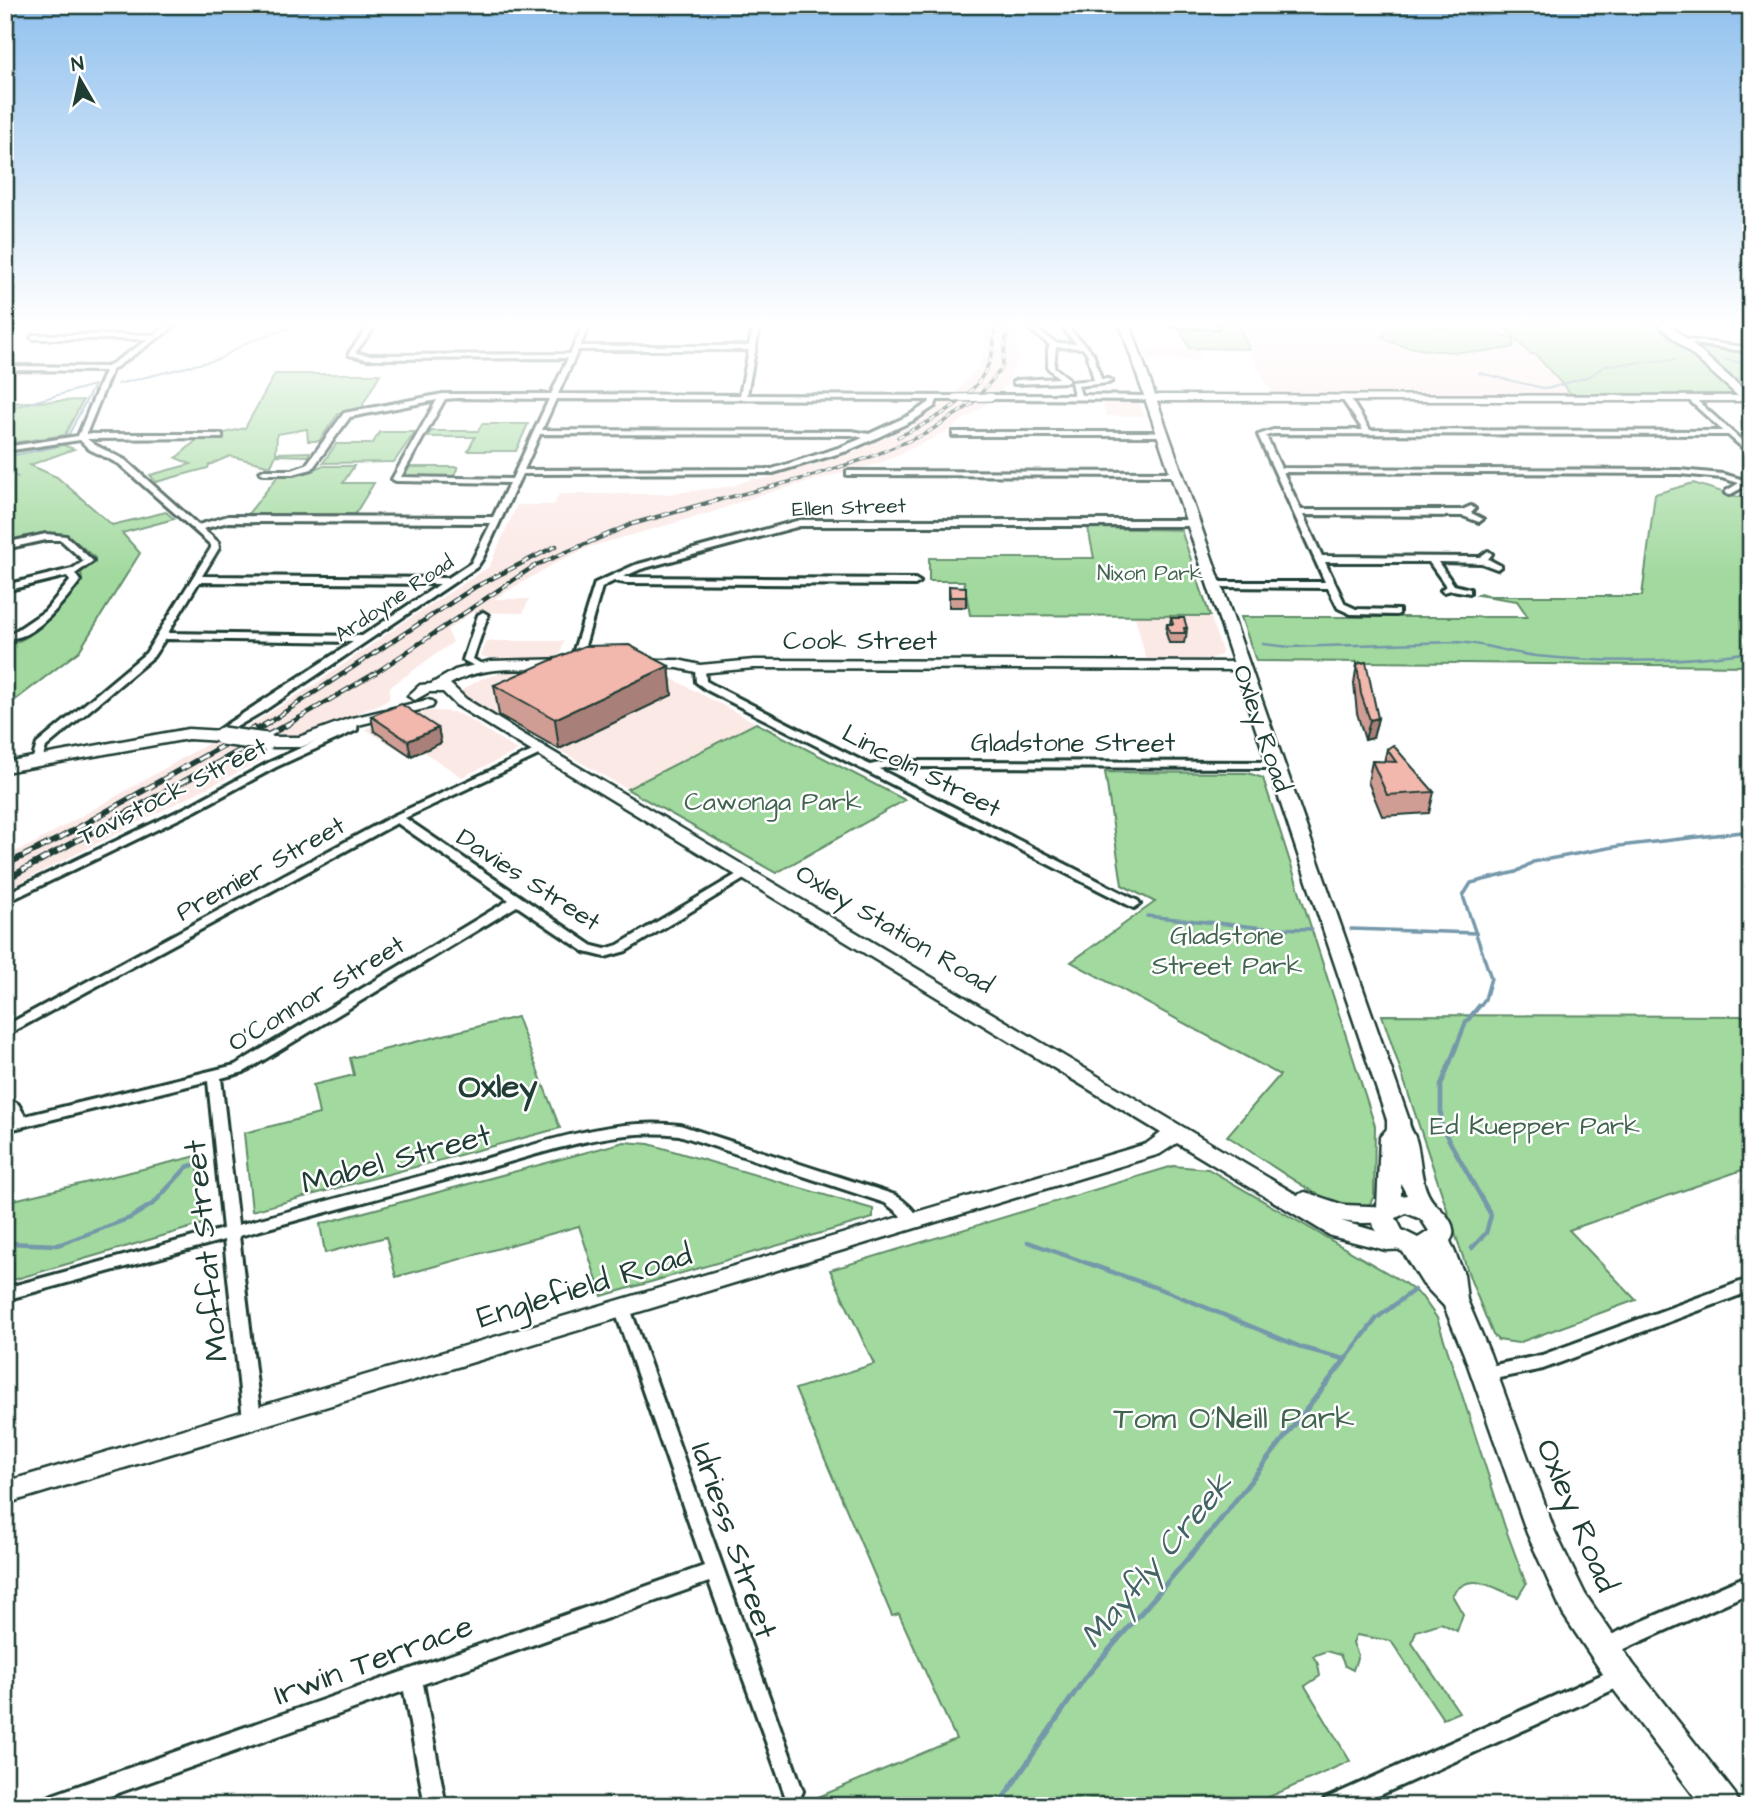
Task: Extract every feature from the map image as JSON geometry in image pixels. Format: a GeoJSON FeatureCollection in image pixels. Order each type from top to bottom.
{"type":"FeatureCollection","features":[{"type":"Feature","properties":{"kind":"main road","name":"Oxley Road"},"geometry":{"type":"LineString","coordinates":[[1153,409],[1390,1095],[1398,1120],[1398,1132],[1405,1139],[1405,1168],[1409,1180],[1424,1208]]}},
{"type":"Feature","properties":{"kind":"main road"},"geometry":{"type":"LineString","coordinates":[[5,767],[188,734],[219,735],[283,744],[301,742],[353,722],[425,702],[444,701],[446,690],[480,667],[515,663],[581,663]]}},
{"type":"Feature","properties":{"kind":"main road","name":"Cook Street"},"geometry":{"type":"LineString","coordinates":[[624,664],[678,664],[700,668],[754,664],[1242,666]]}},
{"type":"Feature","properties":{"kind":"main road","name":"Oxley Station Road"},"geometry":{"type":"LineString","coordinates":[[446,690],[491,720],[1339,1230],[1386,1242],[1407,1244]]}},
{"type":"Feature","properties":{"kind":"main road","name":"Oxley Station Road"},"geometry":{"type":"LineString","coordinates":[[425,702],[459,708],[491,720]]}},
{"type":"Feature","properties":{"kind":"main road","name":"Englefield Road"},"geometry":{"type":"LineString","coordinates":[[5,1493],[1153,1149],[1178,1132]]}},
{"type":"Feature","properties":{"kind":"main road","name":"Oxley Road"},"geometry":{"type":"LineString","coordinates":[[1387,1211],[1391,1137],[1398,1132]]}},
{"type":"Feature","properties":{"kind":"main road","name":"Oxley Station Road"},"geometry":{"type":"LineString","coordinates":[[1269,1186],[1343,1215],[1367,1216],[1387,1211]]}},
{"type":"Feature","properties":{"kind":"main road"},"geometry":{"type":"LineString","coordinates":[[1405,1204],[1424,1208],[1438,1220],[1442,1234],[1438,1240],[1422,1247],[1407,1244],[1386,1229],[1387,1211],[1405,1204]]}},
{"type":"Feature","properties":{"kind":"main road","name":"Oxley Road"},"geometry":{"type":"LineString","coordinates":[[1438,1240],[1452,1273],[1454,1300],[1485,1374],[1552,1558],[1574,1604],[1622,1675],[1723,1806]]}},
{"type":"Feature","properties":{"kind":"main road","name":"Oxley Road"},"geometry":{"type":"LineString","coordinates":[[1407,1244],[1454,1300]]}},
{"type":"Feature","properties":{"kind":"street"},"geometry":{"type":"LineString","coordinates":[[81,437],[93,409]]}},
{"type":"Feature","properties":{"kind":"street"},"geometry":{"type":"LineString","coordinates":[[264,472],[293,472],[309,467],[347,415],[380,409]]}},
{"type":"Feature","properties":{"kind":"street"},"geometry":{"type":"LineString","coordinates":[[436,409],[396,475],[396,480],[761,473],[825,456],[871,437],[925,409]]}},
{"type":"Feature","properties":{"kind":"street","name":"Ardoyne Road"},"geometry":{"type":"LineString","coordinates":[[219,735],[450,581],[479,558],[548,409]]}},
{"type":"Feature","properties":{"kind":"street"},"geometry":{"type":"LineString","coordinates":[[1353,409],[1368,432]]}},
{"type":"Feature","properties":{"kind":"street"},"geometry":{"type":"LineString","coordinates":[[1703,409],[1751,453]]}},
{"type":"Feature","properties":{"kind":"street"},"geometry":{"type":"LineString","coordinates":[[537,432],[852,433],[871,437]]}},
{"type":"Feature","properties":{"kind":"street"},"geometry":{"type":"LineString","coordinates":[[1396,612],[1346,610],[1341,606],[1262,438],[1266,433],[1730,433]]}},
{"type":"Feature","properties":{"kind":"street"},"geometry":{"type":"LineString","coordinates":[[956,434],[1162,434]]}},
{"type":"Feature","properties":{"kind":"street"},"geometry":{"type":"LineString","coordinates":[[5,449],[81,437],[219,436]]}},
{"type":"Feature","properties":{"kind":"street"},"geometry":{"type":"LineString","coordinates":[[37,761],[41,746],[140,664],[162,636],[215,548],[215,544],[122,461],[92,447],[81,437]]}},
{"type":"Feature","properties":{"kind":"street"},"geometry":{"type":"LineString","coordinates":[[1278,470],[1679,472],[1748,481]]}},
{"type":"Feature","properties":{"kind":"street"},"geometry":{"type":"LineString","coordinates":[[850,473],[1175,474]]}},
{"type":"Feature","properties":{"kind":"street"},"geometry":{"type":"LineString","coordinates":[[1729,493],[1748,481]]}},
{"type":"Feature","properties":{"kind":"street"},"geometry":{"type":"LineString","coordinates":[[1297,512],[1468,511],[1479,519]]}},
{"type":"Feature","properties":{"kind":"street"},"geometry":{"type":"LineString","coordinates":[[196,528],[228,519],[496,520]]}},
{"type":"Feature","properties":{"kind":"street","name":"Ellen Street"},"geometry":{"type":"LineString","coordinates":[[612,578],[638,567],[800,523],[1192,523]]}},
{"type":"Feature","properties":{"kind":"street"},"geometry":{"type":"LineString","coordinates":[[5,546],[46,537],[64,538],[89,561],[86,566],[70,573],[5,588]]}},
{"type":"Feature","properties":{"kind":"street"},"geometry":{"type":"LineString","coordinates":[[1319,559],[1432,560],[1485,557],[1497,566]]}},
{"type":"Feature","properties":{"kind":"street"},"geometry":{"type":"LineString","coordinates":[[1432,560],[1448,589],[1467,591]]}},
{"type":"Feature","properties":{"kind":"street"},"geometry":{"type":"LineString","coordinates":[[14,636],[40,622],[57,605],[75,581],[70,573]]}},
{"type":"Feature","properties":{"kind":"street"},"geometry":{"type":"LineString","coordinates":[[581,663],[596,588],[612,578],[915,582]]}},
{"type":"Feature","properties":{"kind":"street"},"geometry":{"type":"LineString","coordinates":[[197,579],[450,581]]}},
{"type":"Feature","properties":{"kind":"street"},"geometry":{"type":"LineString","coordinates":[[1214,585],[1331,585]]}},
{"type":"Feature","properties":{"kind":"street"},"geometry":{"type":"LineString","coordinates":[[480,667],[468,660],[484,615]]}},
{"type":"Feature","properties":{"kind":"street"},"geometry":{"type":"LineString","coordinates":[[162,636],[364,639]]}},
{"type":"Feature","properties":{"kind":"street","name":"Lincoln Street"},"geometry":{"type":"LineString","coordinates":[[700,668],[701,682],[711,688],[1134,904]]}},
{"type":"Feature","properties":{"kind":"street","name":"Tavistock Street"},"geometry":{"type":"LineString","coordinates":[[5,899],[191,809],[272,765],[353,728],[353,722]]}},
{"type":"Feature","properties":{"kind":"street","name":"Premier Street"},"geometry":{"type":"LineString","coordinates":[[5,1032],[397,818],[541,750]]}},
{"type":"Feature","properties":{"kind":"street","name":"Gladstone Street"},"geometry":{"type":"LineString","coordinates":[[870,768],[889,764],[1276,765]]}},
{"type":"Feature","properties":{"kind":"street","name":"Davies Street"},"geometry":{"type":"LineString","coordinates":[[397,818],[589,949],[605,953],[622,948],[748,873]]}},
{"type":"Feature","properties":{"kind":"street","name":"O'Connor Street"},"geometry":{"type":"LineString","coordinates":[[12,1124],[214,1077],[258,1060],[516,901]]}},
{"type":"Feature","properties":{"kind":"street","name":"Moffat Street"},"geometry":{"type":"LineString","coordinates":[[214,1077],[252,1419]]}},
{"type":"Feature","properties":{"kind":"street"},"geometry":{"type":"LineString","coordinates":[[5,1101],[12,1106],[19,1118],[12,1124]]}},
{"type":"Feature","properties":{"kind":"street","name":"Mabel Street"},"geometry":{"type":"LineString","coordinates":[[5,1294],[544,1147],[626,1128],[657,1126],[680,1130],[890,1199],[903,1208],[913,1221]]}},
{"type":"Feature","properties":{"kind":"street"},"geometry":{"type":"LineString","coordinates":[[1485,1374],[1543,1362],[1751,1284]]}},
{"type":"Feature","properties":{"kind":"street","name":"Idriess Street"},"geometry":{"type":"LineString","coordinates":[[622,1308],[793,1791]]}},
{"type":"Feature","properties":{"kind":"street","name":"Irwin Terrace"},"geometry":{"type":"LineString","coordinates":[[52,1806],[715,1571]]}},
{"type":"Feature","properties":{"kind":"street"},"geometry":{"type":"LineString","coordinates":[[1603,1648],[1751,1583]]}},
{"type":"Feature","properties":{"kind":"street"},"geometry":{"type":"LineString","coordinates":[[1332,1806],[1622,1675]]}},
{"type":"Feature","properties":{"kind":"street"},"geometry":{"type":"LineString","coordinates":[[412,1678],[436,1806]]}},
{"type":"Feature","properties":{"kind":"shaded area"},"geometry":{"type":"Polygon","coordinates":[[[935,409],[980,409],[944,433],[933,436],[937,437],[880,463],[760,495],[710,513],[589,547],[557,562],[494,599],[529,599],[523,613],[472,612],[447,630],[453,642],[390,687],[389,699],[383,703],[305,735],[277,739],[237,733],[314,685],[489,567],[517,505],[554,505],[559,494],[667,494],[733,486],[852,453],[911,426],[935,409]]]}},
{"type":"Feature","properties":{"kind":"shaded area"},"geometry":{"type":"Polygon","coordinates":[[[1104,409],[1142,409],[1144,416],[1106,416],[1104,409]]]}},
{"type":"Feature","properties":{"kind":"shaded area"},"geometry":{"type":"Polygon","coordinates":[[[1135,616],[1210,616],[1221,655],[1210,659],[1146,659],[1135,616]]]}},
{"type":"Feature","properties":{"kind":"shaded area"},"geometry":{"type":"Polygon","coordinates":[[[487,641],[564,641],[559,658],[489,658],[481,656],[487,641]]]}},
{"type":"Feature","properties":{"kind":"shaded area"},"geometry":{"type":"Polygon","coordinates":[[[512,670],[665,675],[756,723],[627,789],[462,694],[462,690],[481,679],[512,670]]]}},
{"type":"Feature","properties":{"kind":"shaded area"},"geometry":{"type":"Polygon","coordinates":[[[452,712],[466,717],[518,751],[462,777],[424,752],[411,757],[365,729],[399,715],[452,712]]]}},
{"type":"Feature","properties":{"kind":"shaded area"},"geometry":{"type":"Polygon","coordinates":[[[216,739],[259,746],[260,761],[5,890],[5,856],[31,845],[216,739]]]}},
{"type":"Feature","properties":{"kind":"green space"},"geometry":{"type":"Polygon","coordinates":[[[5,409],[79,409],[65,435],[5,444],[5,409]]]}},
{"type":"Feature","properties":{"kind":"green space"},"geometry":{"type":"Polygon","coordinates":[[[256,409],[358,409],[338,414],[319,441],[308,441],[307,429],[277,434],[276,453],[310,452],[308,456],[276,455],[271,466],[230,456],[209,465],[208,468],[156,482],[150,475],[191,464],[176,458],[197,440],[245,428],[256,409]]]}},
{"type":"Feature","properties":{"kind":"green space"},"geometry":{"type":"Polygon","coordinates":[[[482,424],[528,424],[516,451],[468,451],[475,437],[428,437],[431,431],[478,431],[482,424]]]}},
{"type":"Feature","properties":{"kind":"green space"},"geometry":{"type":"Polygon","coordinates":[[[380,432],[415,432],[394,462],[323,463],[336,444],[372,444],[380,432]]]}},
{"type":"Feature","properties":{"kind":"green space"},"geometry":{"type":"Polygon","coordinates":[[[63,445],[74,449],[30,465],[57,477],[112,525],[166,512],[174,519],[122,533],[140,553],[79,651],[5,708],[5,643],[26,638],[37,630],[58,610],[82,580],[81,572],[95,563],[95,558],[67,534],[41,534],[5,543],[5,453],[63,445]]]}},
{"type":"Feature","properties":{"kind":"green space"},"geometry":{"type":"Polygon","coordinates":[[[321,466],[354,466],[343,483],[374,483],[355,514],[248,514],[278,476],[304,474],[321,466]]]}},
{"type":"Feature","properties":{"kind":"green space"},"geometry":{"type":"Polygon","coordinates":[[[410,467],[458,467],[453,478],[403,478],[410,467]]]}},
{"type":"Feature","properties":{"kind":"green space"},"geometry":{"type":"Polygon","coordinates":[[[1693,483],[1738,497],[1751,489],[1751,666],[1256,661],[1241,617],[1528,617],[1517,601],[1477,595],[1642,596],[1655,494],[1693,483]]]}},
{"type":"Feature","properties":{"kind":"green space","name":"Nixon Park"},"geometry":{"type":"Polygon","coordinates":[[[1088,528],[1181,530],[1210,616],[970,615],[964,581],[929,581],[929,558],[1094,558],[1088,528]]]}},
{"type":"Feature","properties":{"kind":"green space","name":"Cawonga Park"},"geometry":{"type":"Polygon","coordinates":[[[756,723],[905,800],[776,873],[627,789],[756,723]]]}},
{"type":"Feature","properties":{"kind":"green space","name":"Gladstone Street Park"},"geometry":{"type":"Polygon","coordinates":[[[1105,772],[1248,773],[1263,778],[1375,1126],[1374,1196],[1370,1204],[1349,1207],[1321,1196],[1227,1136],[1280,1075],[1071,962],[1155,902],[1122,885],[1105,772]]]}},
{"type":"Feature","properties":{"kind":"green space","name":"Ed Kuepper Park"},"geometry":{"type":"Polygon","coordinates":[[[1382,1015],[1751,1016],[1751,1167],[1569,1230],[1636,1300],[1518,1343],[1498,1340],[1493,1335],[1471,1281],[1382,1015]]]}},
{"type":"Feature","properties":{"kind":"green space"},"geometry":{"type":"Polygon","coordinates":[[[517,1017],[560,1128],[252,1211],[244,1133],[319,1114],[313,1085],[354,1075],[350,1058],[517,1017]]]}},
{"type":"Feature","properties":{"kind":"green space"},"geometry":{"type":"Polygon","coordinates":[[[624,1142],[649,1144],[873,1209],[873,1218],[602,1296],[579,1226],[396,1277],[386,1237],[325,1253],[320,1224],[624,1142]]]}},
{"type":"Feature","properties":{"kind":"green space"},"geometry":{"type":"Polygon","coordinates":[[[197,1156],[203,1224],[13,1280],[14,1262],[5,1263],[5,1202],[197,1156]]]}},
{"type":"Feature","properties":{"kind":"green space","name":"Tom O'Neill Park"},"geometry":{"type":"Polygon","coordinates":[[[1173,1166],[1208,1169],[1403,1282],[1422,1297],[1437,1318],[1526,1584],[1518,1597],[1483,1583],[1467,1583],[1452,1595],[1463,1614],[1457,1631],[1441,1623],[1416,1631],[1412,1643],[1459,1712],[1443,1719],[1391,1641],[1356,1635],[1353,1643],[1358,1655],[1353,1670],[1345,1666],[1340,1655],[1326,1651],[1313,1656],[1320,1676],[1305,1686],[1350,1761],[1249,1806],[797,1806],[956,1739],[899,1614],[892,1616],[795,1389],[874,1364],[830,1270],[1173,1166]]]}},
{"type":"Feature","properties":{"kind":"building"},"geometry":{"type":"Polygon","coordinates":[[[949,586],[966,587],[966,597],[950,597],[949,586]]]}},
{"type":"Feature","properties":{"kind":"building"},"geometry":{"type":"Polygon","coordinates":[[[1171,618],[1184,618],[1187,628],[1184,628],[1185,633],[1170,633],[1167,624],[1173,624],[1171,618]]]}},
{"type":"Feature","properties":{"kind":"building"},"geometry":{"type":"Polygon","coordinates":[[[629,645],[669,666],[555,719],[494,685],[584,646],[629,645]]]}},
{"type":"Feature","properties":{"kind":"building"},"geometry":{"type":"Polygon","coordinates":[[[1366,662],[1378,718],[1370,720],[1361,694],[1357,664],[1366,662]]]}},
{"type":"Feature","properties":{"kind":"building"},"geometry":{"type":"Polygon","coordinates":[[[401,704],[438,728],[408,741],[371,716],[401,704]]]}},
{"type":"Feature","properties":{"kind":"building"},"geometry":{"type":"Polygon","coordinates":[[[1393,745],[1434,792],[1387,795],[1372,761],[1396,762],[1387,749],[1393,745]]]}},
{"type":"Feature","properties":{"kind":"waterway"},"geometry":{"type":"LineString","coordinates":[[49,439],[69,434],[82,409]]}},
{"type":"Feature","properties":{"kind":"waterway"},"geometry":{"type":"LineString","coordinates":[[5,457],[55,447]]}},
{"type":"Feature","properties":{"kind":"waterway"},"geometry":{"type":"LineString","coordinates":[[1263,644],[1290,647],[1456,642],[1536,656],[1589,660],[1671,660],[1751,652]]}},
{"type":"Feature","properties":{"kind":"waterway","name":"Mayfly Creek"},"geometry":{"type":"LineString","coordinates":[[1476,933],[1463,896],[1471,883],[1516,872],[1533,862],[1619,846],[1751,831]]}},
{"type":"Feature","properties":{"kind":"waterway"},"geometry":{"type":"LineString","coordinates":[[1147,916],[1265,928],[1312,929]]}},
{"type":"Feature","properties":{"kind":"waterway"},"geometry":{"type":"LineString","coordinates":[[1351,929],[1476,933]]}},
{"type":"Feature","properties":{"kind":"waterway","name":"Mayfly Creek"},"geometry":{"type":"LineString","coordinates":[[1476,933],[1491,978],[1485,999],[1479,1007]]}},
{"type":"Feature","properties":{"kind":"waterway","name":"Mayfly Creek"},"geometry":{"type":"LineString","coordinates":[[1472,1248],[1486,1233],[1491,1215],[1441,1126],[1441,1085],[1466,1022],[1480,1005]]}},
{"type":"Feature","properties":{"kind":"waterway"},"geometry":{"type":"LineString","coordinates":[[5,1243],[58,1245],[130,1218],[154,1203],[187,1167],[193,1165]]}},
{"type":"Feature","properties":{"kind":"waterway"},"geometry":{"type":"LineString","coordinates":[[1028,1242],[1171,1293],[1303,1348],[1344,1359]]}},
{"type":"Feature","properties":{"kind":"waterway","name":"Mayfly Creek"},"geometry":{"type":"LineString","coordinates":[[1343,1362],[1377,1318],[1414,1290]]}},
{"type":"Feature","properties":{"kind":"waterway","name":"Mayfly Creek"},"geometry":{"type":"LineString","coordinates":[[998,1806],[1084,1679],[1214,1528],[1344,1361]]}},
{"type":"Feature","properties":{"kind":"railway"},"geometry":{"type":"LineString","coordinates":[[898,437],[949,409]]}},
{"type":"Feature","properties":{"kind":"railway"},"geometry":{"type":"LineString","coordinates":[[711,502],[805,478],[868,458],[925,434],[965,409]]}},
{"type":"Feature","properties":{"kind":"railway"},"geometry":{"type":"LineString","coordinates":[[287,725],[377,672],[534,566],[632,524],[718,500]]}},
{"type":"Feature","properties":{"kind":"railway"},"geometry":{"type":"LineString","coordinates":[[265,725],[475,587],[556,546]]}},
{"type":"Feature","properties":{"kind":"railway"},"geometry":{"type":"LineString","coordinates":[[247,736],[268,723]]}},
{"type":"Feature","properties":{"kind":"railway"},"geometry":{"type":"LineString","coordinates":[[5,880],[290,723]]}},
{"type":"Feature","properties":{"kind":"railway"},"geometry":{"type":"LineString","coordinates":[[5,865],[58,839],[254,728]]}},
{"type":"Feature","properties":{"kind":"district","name":"Oxley"},"geometry":{"type":"Point","coordinates":[498,1085]}}]}
